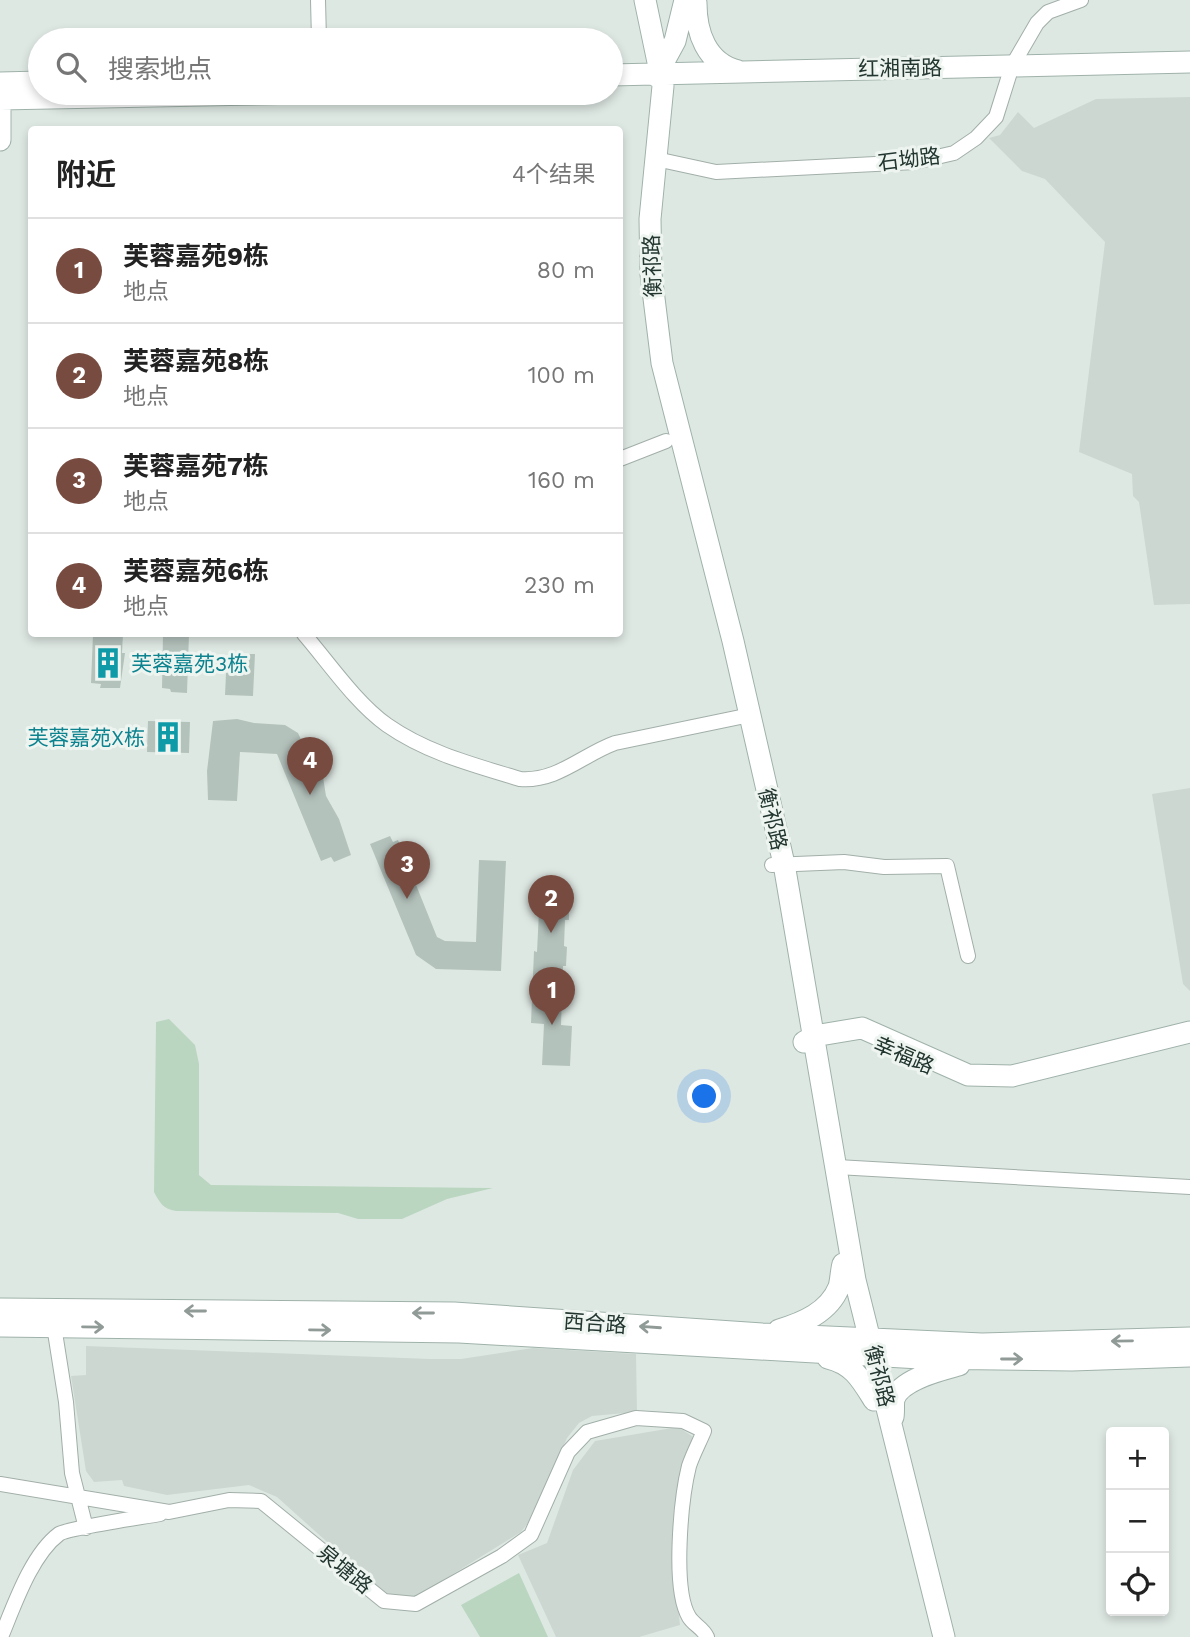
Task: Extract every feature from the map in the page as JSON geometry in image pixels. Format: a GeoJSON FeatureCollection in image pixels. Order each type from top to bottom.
{"type":"FeatureCollection","features":[{"type":"Feature","properties":{"kind":"main road","name":"衡祁路"},"geometry":{"type":"LineString","coordinates":[[639,0],[649,50],[659,77],[638,219],[638,274],[648,365],[666,441],[745,716]]}},
{"type":"Feature","properties":{"kind":"main road","name":"衡祁路"},"geometry":{"type":"LineString","coordinates":[[645,0],[659,77],[656,159],[650,219],[651,274],[662,363],[778,865],[836,1167],[849,1272]]}},
{"type":"Feature","properties":{"kind":"main road"},"geometry":{"type":"LineString","coordinates":[[659,77],[692,1]]}},
{"type":"Feature","properties":{"kind":"main road"},"geometry":{"type":"LineString","coordinates":[[692,1],[697,29],[707,49],[723,65],[744,72]]}},
{"type":"Feature","properties":{"kind":"main road","name":"红湘南路"},"geometry":{"type":"LineString","coordinates":[[623,76],[1009,72],[1190,62]]}},
{"type":"Feature","properties":{"kind":"main road","name":"红湘南路"},"geometry":{"type":"LineString","coordinates":[[623,84],[659,77],[744,72],[1009,72],[1190,76]]}},
{"type":"Feature","properties":{"kind":"main road"},"geometry":{"type":"LineString","coordinates":[[0,140],[0,83],[28,82]]}},
{"type":"Feature","properties":{"kind":"main road"},"geometry":{"type":"LineString","coordinates":[[0,99],[28,98]]}},
{"type":"Feature","properties":{"kind":"main road","name":"幸福路"},"geometry":{"type":"LineString","coordinates":[[812,1040],[862,1028],[968,1075],[1012,1076],[1190,1032]]}},
{"type":"Feature","properties":{"kind":"main road","name":"幸福路"},"geometry":{"type":"LineString","coordinates":[[812,1040],[861,1036],[966,1082],[1011,1083],[1190,1039]]}},
{"type":"Feature","properties":{"kind":"main road","name":"衡祁路"},"geometry":{"type":"LineString","coordinates":[[812,1040],[849,1272],[867,1347],[893,1426],[944,1637]]}},
{"type":"Feature","properties":{"kind":"main road"},"geometry":{"type":"LineString","coordinates":[[762,1334],[799,1324],[814,1316],[830,1300],[849,1272]]}},
{"type":"Feature","properties":{"kind":"main road"},"geometry":{"type":"LineString","coordinates":[[849,1272],[874,1324],[886,1332],[920,1341]]}},
{"type":"Feature","properties":{"kind":"main road","name":"西合路"},"geometry":{"type":"LineString","coordinates":[[0,1309],[454,1313],[762,1334],[982,1359],[1136,1359],[1190,1356]]}},
{"type":"Feature","properties":{"kind":"main road","name":"西合路"},"geometry":{"type":"LineString","coordinates":[[0,1326],[459,1332],[803,1352],[920,1341],[982,1343],[1190,1338]]}},
{"type":"Feature","properties":{"kind":"main road","name":"衡祁路"},"geometry":{"type":"LineString","coordinates":[[867,1347],[874,1400],[930,1637]]}},
{"type":"Feature","properties":{"kind":"main road"},"geometry":{"type":"LineString","coordinates":[[803,1352],[843,1362],[858,1374],[874,1400]]}},
{"type":"Feature","properties":{"kind":"main road"},"geometry":{"type":"LineString","coordinates":[[893,1426],[894,1399],[901,1389],[939,1370],[982,1359]]}},
{"type":"Feature","properties":{"kind":"street"},"geometry":{"type":"LineString","coordinates":[[318,0],[319,28]]}},
{"type":"Feature","properties":{"kind":"street","name":"石坳路"},"geometry":{"type":"LineString","coordinates":[[656,159],[716,172],[915,162],[954,153],[976,138],[996,117],[1009,72],[1037,23],[1048,12],[1081,0]]}},
{"type":"Feature","properties":{"kind":"street"},"geometry":{"type":"LineString","coordinates":[[623,458],[666,441]]}},
{"type":"Feature","properties":{"kind":"street"},"geometry":{"type":"LineString","coordinates":[[307,637],[367,707],[386,724],[431,751],[520,779],[534,780],[566,771],[600,748],[615,743],[745,716]]}},
{"type":"Feature","properties":{"kind":"street"},"geometry":{"type":"LineString","coordinates":[[778,865],[845,862],[884,867],[947,866],[968,956]]}},
{"type":"Feature","properties":{"kind":"street"},"geometry":{"type":"LineString","coordinates":[[836,1167],[1190,1186]]}},
{"type":"Feature","properties":{"kind":"street"},"geometry":{"type":"LineString","coordinates":[[54,1326],[66,1402],[72,1472],[86,1528]]}},
{"type":"Feature","properties":{"kind":"street","name":"泉塘路"},"geometry":{"type":"LineString","coordinates":[[0,1484],[169,1512],[229,1500],[261,1501],[384,1601],[416,1604],[502,1556],[531,1535],[568,1452],[587,1432],[636,1418],[683,1421],[704,1431],[690,1463],[685,1484],[679,1542],[683,1594],[689,1617],[707,1637]]}},
{"type":"Feature","properties":{"kind":"street"},"geometry":{"type":"LineString","coordinates":[[1,1637],[17,1598],[40,1554],[61,1533],[169,1512]]}},
{"type":"Feature","properties":{"kind":"shaded area"},"geometry":{"type":"Polygon","coordinates":[[[1190,97],[1190,604],[1154,605],[1139,502],[1133,496],[1132,474],[1079,452],[1105,242],[1045,179],[1022,171],[989,138],[1000,135],[1018,112],[1034,128],[1096,99],[1190,97]]]}},
{"type":"Feature","properties":{"kind":"shaded area"},"geometry":{"type":"Polygon","coordinates":[[[1190,788],[1190,991],[1183,984],[1152,794],[1190,788]]]}},
{"type":"Feature","properties":{"kind":"shaded area"},"geometry":{"type":"Polygon","coordinates":[[[86,1346],[430,1359],[461,1359],[533,1348],[636,1354],[637,1412],[592,1416],[579,1423],[567,1438],[531,1519],[521,1532],[411,1600],[383,1592],[277,1497],[249,1485],[167,1495],[124,1486],[122,1480],[94,1482],[86,1471],[71,1376],[86,1375],[86,1346]]]}},
{"type":"Feature","properties":{"kind":"shaded area"},"geometry":{"type":"Polygon","coordinates":[[[678,1427],[695,1438],[673,1560],[680,1625],[639,1637],[556,1637],[518,1555],[547,1543],[573,1470],[595,1441],[678,1427]]]}},
{"type":"Feature","properties":{"kind":"green space"},"geometry":{"type":"Polygon","coordinates":[[[169,1019],[195,1045],[199,1064],[199,1175],[211,1185],[493,1188],[447,1199],[402,1219],[358,1219],[338,1213],[168,1209],[154,1192],[156,1022],[169,1019]]]}},
{"type":"Feature","properties":{"kind":"green space"},"geometry":{"type":"Polygon","coordinates":[[[519,1573],[548,1637],[480,1637],[461,1605],[519,1573]]]}},
{"type":"Feature","properties":{"kind":"building","name":"芙蓉嘉苑3栋"},"geometry":{"type":"Polygon","coordinates":[[[93,637],[123,637],[122,653],[125,653],[120,688],[100,688],[101,684],[91,683],[93,637]]]}},
{"type":"Feature","properties":{"kind":"building"},"geometry":{"type":"Polygon","coordinates":[[[163,637],[189,637],[187,693],[171,692],[170,689],[162,688],[163,637]]]}},
{"type":"Feature","properties":{"kind":"building"},"geometry":{"type":"Polygon","coordinates":[[[241,654],[255,654],[253,696],[225,695],[226,673],[241,674],[241,654]]]}},
{"type":"Feature","properties":{"kind":"building"},"geometry":{"type":"Polygon","coordinates":[[[237,719],[285,725],[298,733],[312,763],[323,777],[326,796],[339,819],[351,855],[334,862],[331,857],[321,861],[277,754],[240,752],[237,801],[208,800],[207,771],[213,721],[237,719]]]}},
{"type":"Feature","properties":{"kind":"building","name":"芙蓉嘉苑X栋"},"geometry":{"type":"Polygon","coordinates":[[[148,721],[190,722],[189,753],[147,752],[148,721]]]}},
{"type":"Feature","properties":{"kind":"building"},"geometry":{"type":"Polygon","coordinates":[[[390,836],[393,842],[398,840],[437,937],[445,941],[476,942],[479,860],[506,861],[501,971],[436,969],[416,955],[370,844],[390,836]]]}},
{"type":"Feature","properties":{"kind":"building"},"geometry":{"type":"Polygon","coordinates":[[[538,893],[567,894],[566,902],[569,902],[569,920],[565,920],[564,946],[567,947],[566,966],[563,966],[561,1025],[572,1026],[570,1066],[542,1065],[544,1024],[531,1023],[534,951],[537,952],[538,893]]]}},
{"type":"Feature","properties":{"kind":"place","name":"芙蓉嘉苑3栋"},"geometry":{"type":"Point","coordinates":[108,663]}},
{"type":"Feature","properties":{"kind":"place","name":"芙蓉嘉苑X栋"},"geometry":{"type":"Point","coordinates":[168,737]}},
{"type":"Feature","properties":{"kind":"place","name":"芙蓉嘉苑6栋"},"geometry":{"type":"Point","coordinates":[310,795]}},
{"type":"Feature","properties":{"kind":"place","name":"芙蓉嘉苑7栋"},"geometry":{"type":"Point","coordinates":[407,899]}},
{"type":"Feature","properties":{"kind":"place","name":"芙蓉嘉苑8栋"},"geometry":{"type":"Point","coordinates":[551,933]}},
{"type":"Feature","properties":{"kind":"place","name":"芙蓉嘉苑9栋"},"geometry":{"type":"Point","coordinates":[552,1025]}}]}
